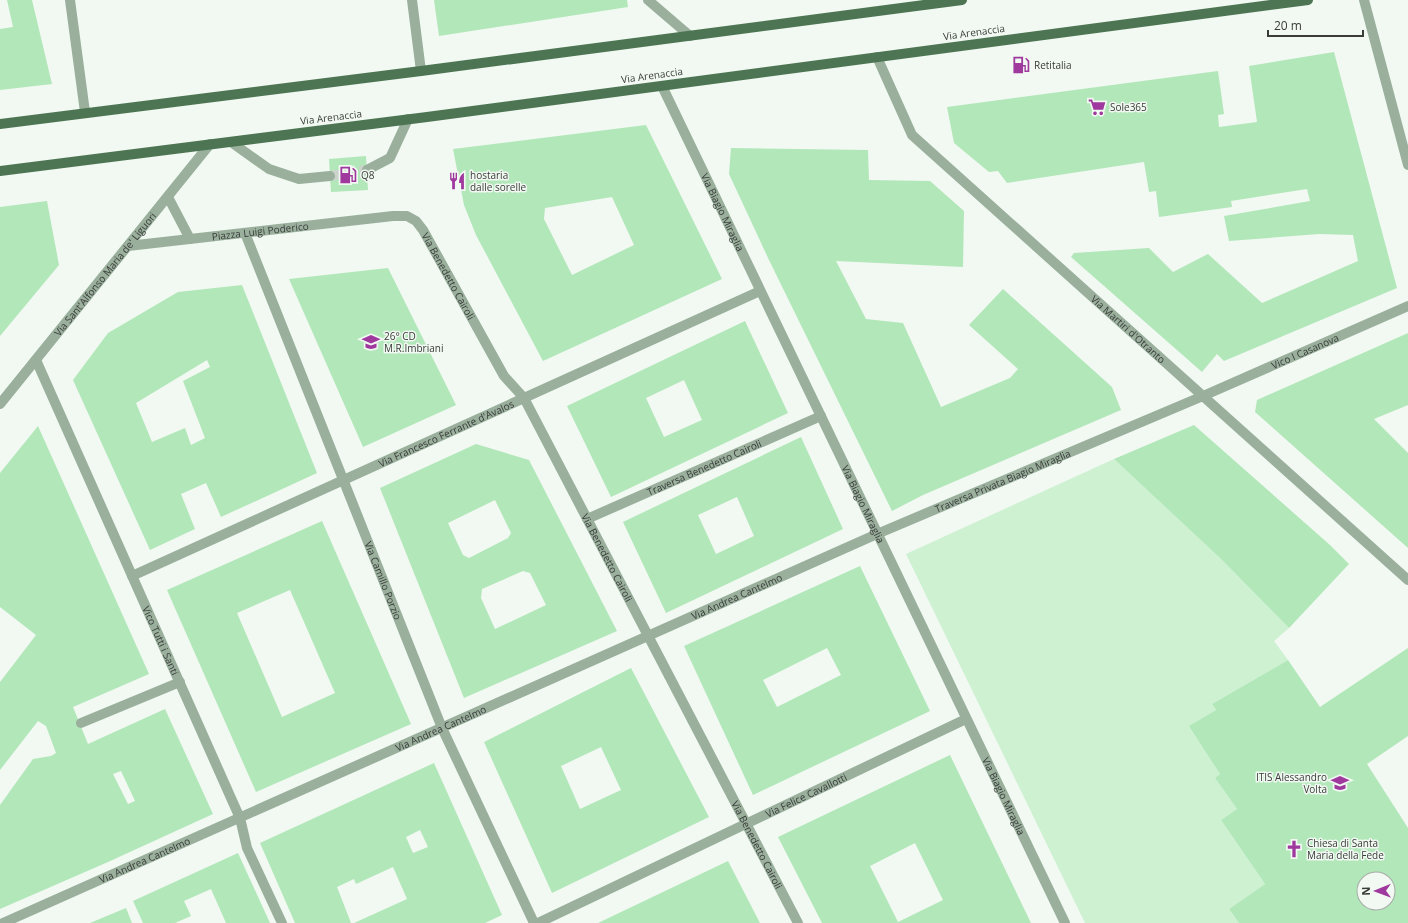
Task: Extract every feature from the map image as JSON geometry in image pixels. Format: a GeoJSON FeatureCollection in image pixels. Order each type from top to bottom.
{"type":"FeatureCollection","features":[{"type":"Feature","properties":{"kind":"main road"},"geometry":{"type":"LineString","coordinates":[[0,124],[85,112],[421,71],[962,0]]}},
{"type":"Feature","properties":{"kind":"main road","name":"Via Arenaccia"},"geometry":{"type":"LineString","coordinates":[[0,171],[662,86],[1308,0]]}},
{"type":"Feature","properties":{"kind":"street"},"geometry":{"type":"LineString","coordinates":[[70,0],[85,112]]}},
{"type":"Feature","properties":{"kind":"street"},"geometry":{"type":"LineString","coordinates":[[412,0],[421,71]]}},
{"type":"Feature","properties":{"kind":"street"},"geometry":{"type":"LineString","coordinates":[[648,0],[690,36]]}},
{"type":"Feature","properties":{"kind":"street"},"geometry":{"type":"LineString","coordinates":[[1364,0],[1408,166]]}},
{"type":"Feature","properties":{"kind":"street","name":"Via Martiri d'Otranto"},"geometry":{"type":"LineString","coordinates":[[877,57],[912,135],[1408,580]]}},
{"type":"Feature","properties":{"kind":"street","name":"Via Biagio Miraglia"},"geometry":{"type":"LineString","coordinates":[[662,86],[1065,923]]}},
{"type":"Feature","properties":{"kind":"street"},"geometry":{"type":"LineString","coordinates":[[367,170],[390,158],[408,119]]}},
{"type":"Feature","properties":{"kind":"street"},"geometry":{"type":"LineString","coordinates":[[231,142],[269,169],[299,179],[330,176]]}},
{"type":"Feature","properties":{"kind":"street","name":"Via Sant'Alfonso Maria de' Liguori"},"geometry":{"type":"LineString","coordinates":[[0,404],[210,144]]}},
{"type":"Feature","properties":{"kind":"street"},"geometry":{"type":"LineString","coordinates":[[168,197],[190,239]]}},
{"type":"Feature","properties":{"kind":"street","name":"Piazza Luigi Poderico"},"geometry":{"type":"LineString","coordinates":[[128,246],[393,216]]}},
{"type":"Feature","properties":{"kind":"street","name":"Via Benedetto Cairoli"},"geometry":{"type":"LineString","coordinates":[[393,216],[407,216],[416,221],[423,230],[504,376],[524,398],[798,923]]}},
{"type":"Feature","properties":{"kind":"street","name":"Via Camillo Porzio"},"geometry":{"type":"LineString","coordinates":[[245,233],[442,728],[534,923]]}},
{"type":"Feature","properties":{"kind":"street","name":"Via Francesco Ferrante d'Avalos"},"geometry":{"type":"LineString","coordinates":[[132,576],[760,291]]}},
{"type":"Feature","properties":{"kind":"street","name":"Vico I Casanova"},"geometry":{"type":"LineString","coordinates":[[1128,427],[1203,396],[1408,306]]}},
{"type":"Feature","properties":{"kind":"street","name":"Vico Tutti i Santi"},"geometry":{"type":"LineString","coordinates":[[36,360],[240,818],[247,848],[282,923]]}},
{"type":"Feature","properties":{"kind":"street","name":"Traversa Benedetto Cairoli"},"geometry":{"type":"LineString","coordinates":[[587,519],[821,416]]}},
{"type":"Feature","properties":{"kind":"street","name":"Traversa Privata Biagio Miraglia"},"geometry":{"type":"LineString","coordinates":[[877,534],[1128,427]]}},
{"type":"Feature","properties":{"kind":"street","name":"Via Andrea Cantelmo"},"geometry":{"type":"LineString","coordinates":[[3,923],[877,534]]}},
{"type":"Feature","properties":{"kind":"street"},"geometry":{"type":"LineString","coordinates":[[81,723],[180,682]]}},
{"type":"Feature","properties":{"kind":"street","name":"Via Felice Cavallotti"},"geometry":{"type":"LineString","coordinates":[[538,923],[966,719]]}},
{"type":"Feature","properties":{"kind":"green space"},"geometry":{"type":"Polygon","coordinates":[[[1114,459],[1221,559],[1289,628],[1274,641],[1288,660],[1212,704],[1216,710],[1190,726],[1220,774],[1215,778],[1237,809],[1221,820],[1265,884],[1229,909],[1239,923],[1085,923],[906,554],[1114,459]]]}},
{"type":"Feature","properties":{"kind":"building"},"geometry":{"type":"Polygon","coordinates":[[[7,0],[32,0],[52,84],[0,90],[0,29],[13,27],[7,0]]]}},
{"type":"Feature","properties":{"kind":"building"},"geometry":{"type":"Polygon","coordinates":[[[434,0],[627,0],[628,7],[439,36],[434,0]]]}},
{"type":"Feature","properties":{"kind":"building"},"geometry":{"type":"Polygon","coordinates":[[[1334,52],[1397,288],[1224,361],[1217,354],[1202,372],[1071,257],[1074,253],[1149,248],[1173,272],[1208,254],[1262,303],[1358,261],[1353,235],[1319,234],[1229,241],[1224,216],[1310,201],[1307,189],[1231,201],[1232,207],[1159,217],[1156,191],[1149,192],[1144,162],[1007,183],[998,171],[989,172],[954,143],[947,107],[1218,71],[1224,114],[1218,115],[1219,127],[1257,122],[1249,66],[1334,52]]]}},
{"type":"Feature","properties":{"kind":"building"},"geometry":{"type":"Polygon","coordinates":[[[646,125],[722,279],[543,361],[476,235],[464,205],[453,149],[646,125]],[[612,197],[545,208],[544,219],[572,275],[634,245],[612,197]]]}},
{"type":"Feature","properties":{"kind":"building"},"geometry":{"type":"Polygon","coordinates":[[[731,148],[868,150],[869,180],[930,181],[964,211],[963,267],[836,261],[866,319],[903,323],[941,407],[1010,378],[1018,369],[969,325],[1003,289],[1112,387],[1121,410],[923,495],[892,511],[769,260],[729,174],[731,148]]]}},
{"type":"Feature","properties":{"kind":"building"},"geometry":{"type":"Polygon","coordinates":[[[366,156],[368,190],[331,192],[329,159],[366,156]]]}},
{"type":"Feature","properties":{"kind":"building"},"geometry":{"type":"Polygon","coordinates":[[[47,201],[59,265],[0,336],[0,207],[47,201]]]}},
{"type":"Feature","properties":{"kind":"building","name":"26° CD M.R.Imbriani"},"geometry":{"type":"Polygon","coordinates":[[[388,268],[456,405],[363,447],[289,279],[388,268]]]}},
{"type":"Feature","properties":{"kind":"building"},"geometry":{"type":"Polygon","coordinates":[[[242,285],[317,473],[221,517],[206,483],[181,494],[195,529],[150,550],[73,380],[108,333],[178,292],[242,285]],[[207,360],[136,403],[152,442],[185,428],[191,445],[205,438],[183,381],[210,367],[207,360]]]}},
{"type":"Feature","properties":{"kind":"building"},"geometry":{"type":"Polygon","coordinates":[[[745,321],[788,413],[611,497],[567,406],[745,321]],[[684,380],[646,398],[664,437],[702,420],[684,380]]]}},
{"type":"Feature","properties":{"kind":"building"},"geometry":{"type":"Polygon","coordinates":[[[1408,333],[1408,405],[1374,419],[1408,453],[1408,548],[1255,412],[1257,400],[1408,333]]]}},
{"type":"Feature","properties":{"kind":"building"},"geometry":{"type":"Polygon","coordinates":[[[1194,425],[1330,545],[1349,564],[1289,628],[1221,559],[1114,459],[1194,425]]]}},
{"type":"Feature","properties":{"kind":"building"},"geometry":{"type":"Polygon","coordinates":[[[38,426],[149,674],[73,707],[88,744],[165,709],[213,814],[0,909],[0,805],[33,759],[51,756],[56,753],[46,726],[38,721],[0,770],[0,682],[36,635],[0,607],[0,473],[38,426]],[[121,771],[113,774],[128,804],[135,801],[121,771]]]}},
{"type":"Feature","properties":{"kind":"building"},"geometry":{"type":"Polygon","coordinates":[[[801,437],[843,529],[666,613],[623,522],[801,437]],[[737,497],[698,515],[716,554],[754,536],[737,497]]]}},
{"type":"Feature","properties":{"kind":"building"},"geometry":{"type":"Polygon","coordinates":[[[476,444],[529,460],[617,631],[464,698],[380,488],[476,444]],[[495,500],[448,523],[463,555],[469,558],[508,538],[511,533],[495,500]],[[523,571],[482,589],[481,598],[495,629],[546,605],[530,573],[523,571]]]}},
{"type":"Feature","properties":{"kind":"building"},"geometry":{"type":"Polygon","coordinates":[[[322,521],[411,724],[256,792],[167,590],[322,521]],[[290,590],[237,613],[282,717],[335,693],[290,590]]]}},
{"type":"Feature","properties":{"kind":"building"},"geometry":{"type":"Polygon","coordinates":[[[860,566],[930,711],[753,795],[684,646],[860,566]],[[827,648],[763,680],[777,707],[841,675],[827,648]]]}},
{"type":"Feature","properties":{"kind":"building"},"geometry":{"type":"Polygon","coordinates":[[[1408,648],[1408,736],[1367,764],[1408,828],[1408,923],[1239,923],[1229,909],[1265,884],[1221,820],[1237,809],[1215,778],[1220,774],[1189,726],[1216,710],[1212,704],[1288,660],[1320,707],[1408,648]]]}},
{"type":"Feature","properties":{"kind":"building"},"geometry":{"type":"Polygon","coordinates":[[[631,668],[709,817],[552,893],[484,742],[631,668]],[[601,747],[561,766],[580,809],[621,790],[601,747]]]}},
{"type":"Feature","properties":{"kind":"building"},"geometry":{"type":"Polygon","coordinates":[[[950,755],[1031,923],[822,923],[778,837],[950,755]],[[915,843],[870,866],[898,922],[943,900],[915,843]]]}},
{"type":"Feature","properties":{"kind":"building"},"geometry":{"type":"Polygon","coordinates":[[[434,763],[502,915],[485,923],[354,923],[407,899],[393,867],[356,884],[354,879],[337,887],[351,923],[295,923],[260,843],[434,763]],[[420,830],[406,837],[413,853],[428,847],[420,830]]]}},
{"type":"Feature","properties":{"kind":"building"},"geometry":{"type":"Polygon","coordinates":[[[238,853],[270,923],[226,923],[211,889],[184,901],[191,916],[175,923],[143,923],[133,901],[238,853]]]}},
{"type":"Feature","properties":{"kind":"building"},"geometry":{"type":"Polygon","coordinates":[[[728,861],[760,923],[598,923],[728,861]]]}},
{"type":"Feature","properties":{"kind":"building"},"geometry":{"type":"Polygon","coordinates":[[[126,908],[132,923],[90,923],[126,908]]]}},
{"type":"Feature","properties":{"kind":"tunnel"},"geometry":{"type":"LineString","coordinates":[[330,176],[367,170]]}},
{"type":"Feature","properties":{"kind":"place","name":"Retitalia"},"geometry":{"type":"Point","coordinates":[1021,65]}},
{"type":"Feature","properties":{"kind":"place","name":"Sole365"},"geometry":{"type":"Point","coordinates":[1097,107]}},
{"type":"Feature","properties":{"kind":"place","name":"Q8"},"geometry":{"type":"Point","coordinates":[348,175]}},
{"type":"Feature","properties":{"kind":"place","name":"hostaria dalle sorelle"},"geometry":{"type":"Point","coordinates":[457,181]}},
{"type":"Feature","properties":{"kind":"place","name":"26° CD M.R.Imbriani"},"geometry":{"type":"Point","coordinates":[371,342]}},
{"type":"Feature","properties":{"kind":"place","name":"ITIS Alessandro Volta"},"geometry":{"type":"Point","coordinates":[1340,783]}},
{"type":"Feature","properties":{"kind":"place","name":"Chiesa di Santa Maria della Fede"},"geometry":{"type":"Point","coordinates":[1294,849]}}]}
